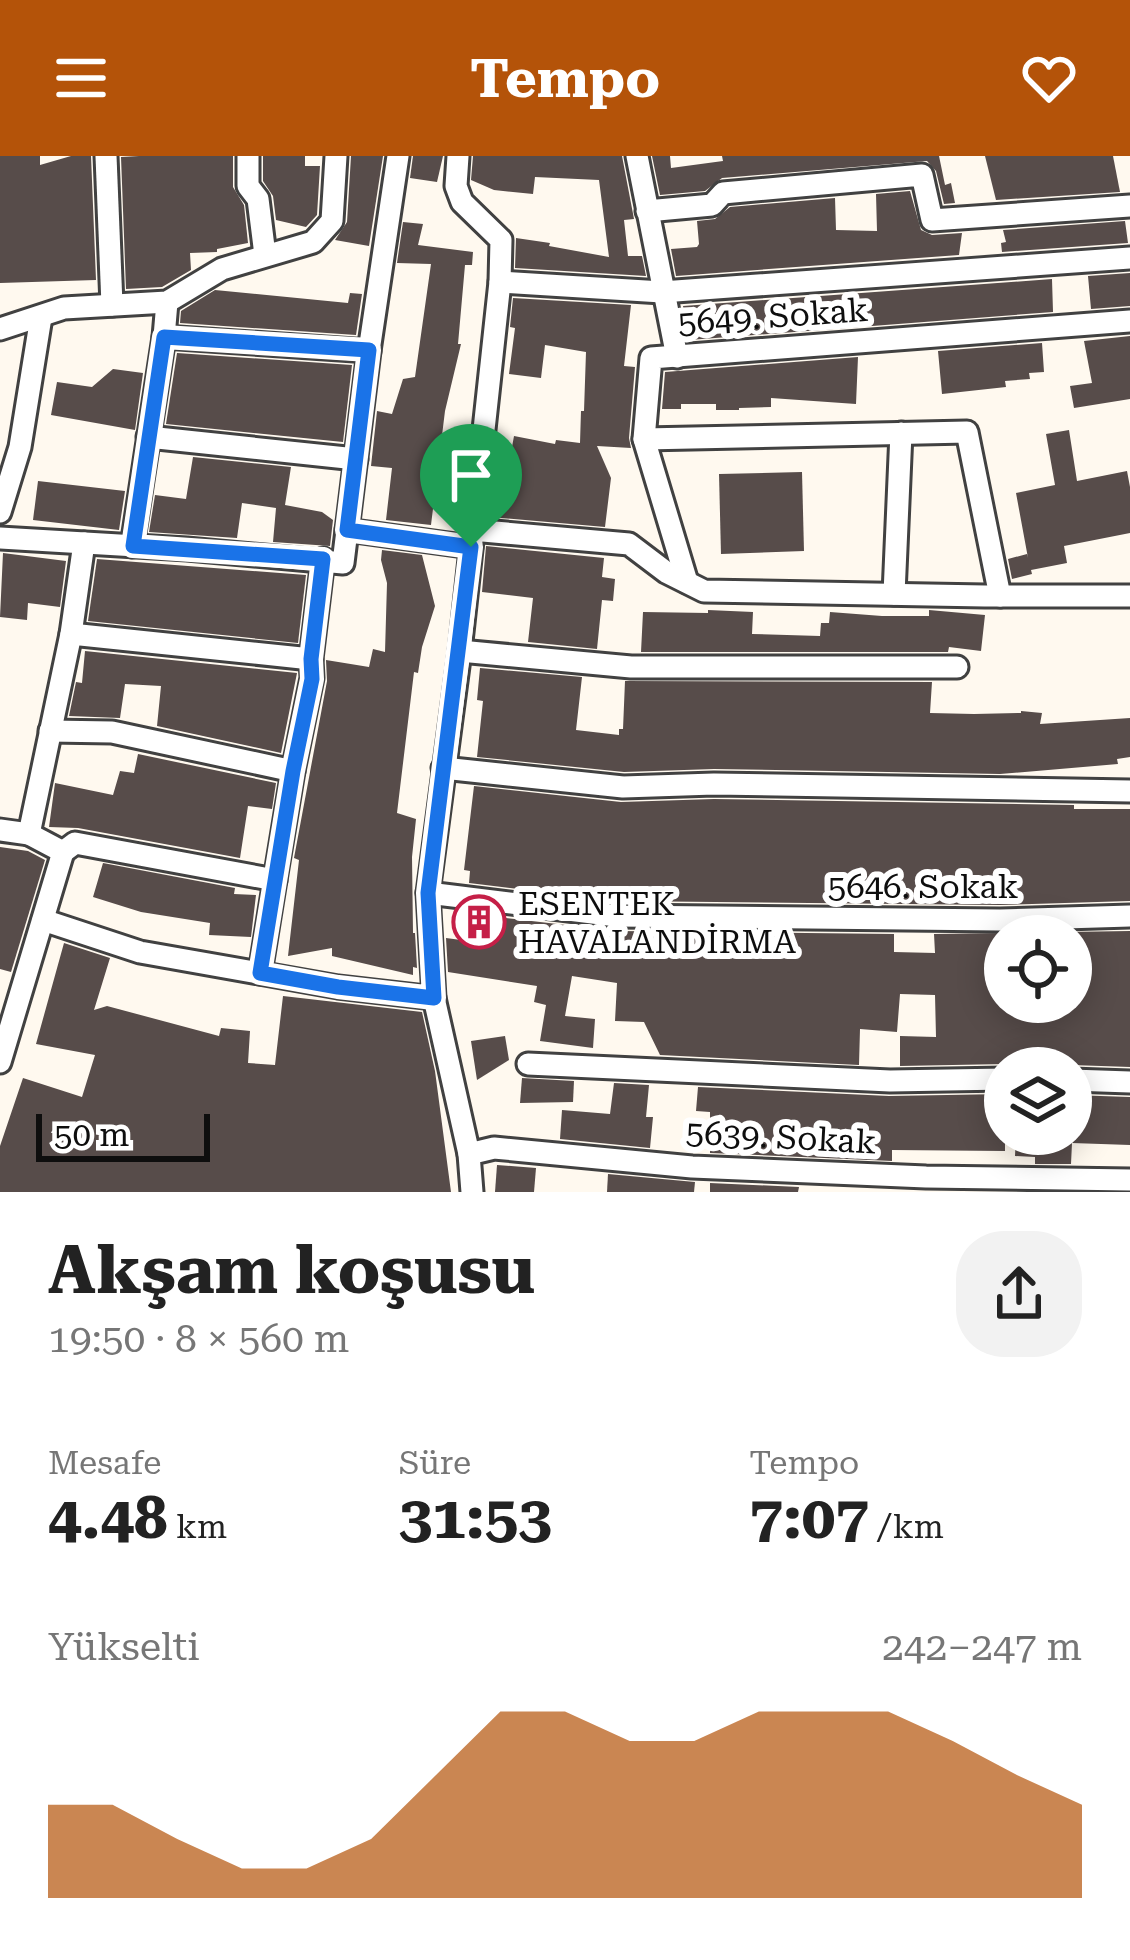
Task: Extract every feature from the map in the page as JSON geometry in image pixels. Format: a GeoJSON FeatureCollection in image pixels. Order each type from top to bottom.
{"type":"FeatureCollection","features":[{"type":"Feature","properties":{"kind":"street"},"geometry":{"type":"LineString","coordinates":[[106,156],[112,305]]}},
{"type":"Feature","properties":{"kind":"street"},"geometry":{"type":"LineString","coordinates":[[248,156],[248,185],[258,200],[265,255]]}},
{"type":"Feature","properties":{"kind":"street"},"geometry":{"type":"LineString","coordinates":[[0,329],[64,308],[167,302],[222,269],[313,242],[332,220],[336,156]]}},
{"type":"Feature","properties":{"kind":"street"},"geometry":{"type":"LineString","coordinates":[[260,973],[312,679],[311,659],[333,561],[347,530],[398,156]]}},
{"type":"Feature","properties":{"kind":"street"},"geometry":{"type":"LineString","coordinates":[[458,156],[456,186],[462,202],[501,239],[460,651],[428,893],[434,998],[469,1154],[472,1192]]}},
{"type":"Feature","properties":{"kind":"street"},"geometry":{"type":"LineString","coordinates":[[637,156],[676,357]]}},
{"type":"Feature","properties":{"kind":"street"},"geometry":{"type":"LineString","coordinates":[[646,211],[712,205],[723,193],[920,166],[932,220],[1130,206]]}},
{"type":"Feature","properties":{"kind":"street"},"geometry":{"type":"LineString","coordinates":[[500,282],[662,292],[1130,259]]}},
{"type":"Feature","properties":{"kind":"street"},"geometry":{"type":"LineString","coordinates":[[133,546],[167,302]]}},
{"type":"Feature","properties":{"kind":"street"},"geometry":{"type":"LineString","coordinates":[[0,512],[20,447],[41,317]]}},
{"type":"Feature","properties":{"kind":"street","name":"5649. Sokak"},"geometry":{"type":"LineString","coordinates":[[687,582],[644,439],[650,358],[1130,321]]}},
{"type":"Feature","properties":{"kind":"street"},"geometry":{"type":"LineString","coordinates":[[164,337],[369,350]]}},
{"type":"Feature","properties":{"kind":"street"},"geometry":{"type":"LineString","coordinates":[[644,439],[967,432],[1000,596]]}},
{"type":"Feature","properties":{"kind":"street"},"geometry":{"type":"LineString","coordinates":[[894,594],[901,433]]}},
{"type":"Feature","properties":{"kind":"street"},"geometry":{"type":"LineString","coordinates":[[148,437],[356,459]]}},
{"type":"Feature","properties":{"kind":"street"},"geometry":{"type":"LineString","coordinates":[[347,530],[629,544],[667,572],[704,590],[1130,596]]}},
{"type":"Feature","properties":{"kind":"street"},"geometry":{"type":"LineString","coordinates":[[0,538],[333,561]]}},
{"type":"Feature","properties":{"kind":"street"},"geometry":{"type":"LineString","coordinates":[[29,834],[84,543]]}},
{"type":"Feature","properties":{"kind":"street"},"geometry":{"type":"LineString","coordinates":[[70,634],[311,659]]}},
{"type":"Feature","properties":{"kind":"street"},"geometry":{"type":"LineString","coordinates":[[460,651],[631,667],[957,668]]}},
{"type":"Feature","properties":{"kind":"street"},"geometry":{"type":"LineString","coordinates":[[50,731],[112,732],[293,771]]}},
{"type":"Feature","properties":{"kind":"street"},"geometry":{"type":"LineString","coordinates":[[443,768],[622,787],[714,784],[1130,791]]}},
{"type":"Feature","properties":{"kind":"street"},"geometry":{"type":"LineString","coordinates":[[0,830],[29,834],[63,853]]}},
{"type":"Feature","properties":{"kind":"street"},"geometry":{"type":"LineString","coordinates":[[0,1062],[63,853],[75,843],[275,880]]}},
{"type":"Feature","properties":{"kind":"street","name":"5646. Sokak"},"geometry":{"type":"LineString","coordinates":[[428,893],[617,916],[1000,920],[1130,916]]}},
{"type":"Feature","properties":{"kind":"street"},"geometry":{"type":"LineString","coordinates":[[43,920],[140,952],[338,987],[434,998]]}},
{"type":"Feature","properties":{"kind":"street"},"geometry":{"type":"LineString","coordinates":[[528,1064],[868,1081],[984,1079]]}},
{"type":"Feature","properties":{"kind":"street"},"geometry":{"type":"LineString","coordinates":[[1092,1081],[1130,1082]]}},
{"type":"Feature","properties":{"kind":"street","name":"5639. Sokak"},"geometry":{"type":"LineString","coordinates":[[469,1154],[494,1148],[692,1167],[1130,1180]]}},
{"type":"Feature","properties":{"kind":"street"},"geometry":{"type":"LineString","coordinates":[[692,1167],[705,1192]]}},
{"type":"Feature","properties":{"kind":"building"},"geometry":{"type":"Polygon","coordinates":[[[0,156],[40,156],[40,165],[91,156],[96,280],[0,283],[0,156]]]}},
{"type":"Feature","properties":{"kind":"building"},"geometry":{"type":"Polygon","coordinates":[[[233,156],[233,187],[244,205],[248,243],[217,252],[190,253],[191,270],[162,287],[126,289],[121,157],[233,156]]]}},
{"type":"Feature","properties":{"kind":"building"},"geometry":{"type":"Polygon","coordinates":[[[263,156],[305,156],[305,166],[320,166],[317,215],[306,227],[276,220],[273,196],[263,181],[263,156]]]}},
{"type":"Feature","properties":{"kind":"building"},"geometry":{"type":"Polygon","coordinates":[[[351,156],[383,156],[369,246],[335,240],[347,222],[351,156]]]}},
{"type":"Feature","properties":{"kind":"building"},"geometry":{"type":"Polygon","coordinates":[[[413,156],[443,156],[437,182],[410,178],[413,156]]]}},
{"type":"Feature","properties":{"kind":"building"},"geometry":{"type":"Polygon","coordinates":[[[473,156],[622,156],[634,219],[624,220],[628,256],[642,256],[646,276],[515,268],[516,238],[609,257],[599,180],[535,177],[533,194],[494,190],[471,180],[473,156]]]}},
{"type":"Feature","properties":{"kind":"building"},"geometry":{"type":"Polygon","coordinates":[[[652,156],[670,156],[671,168],[723,161],[722,156],[939,156],[945,185],[951,183],[955,203],[944,204],[936,171],[927,161],[722,178],[705,191],[660,195],[652,156]]]}},
{"type":"Feature","properties":{"kind":"building"},"geometry":{"type":"Polygon","coordinates":[[[985,156],[1113,156],[1120,192],[996,200],[985,156]]]}},
{"type":"Feature","properties":{"kind":"building"},"geometry":{"type":"Polygon","coordinates":[[[910,191],[921,230],[932,235],[962,233],[959,255],[676,276],[671,249],[697,247],[697,221],[715,219],[730,207],[835,198],[836,230],[877,231],[876,194],[910,191]]]}},
{"type":"Feature","properties":{"kind":"building"},"geometry":{"type":"Polygon","coordinates":[[[1125,221],[1128,243],[1002,252],[1003,230],[1125,221]]]}},
{"type":"Feature","properties":{"kind":"building"},"geometry":{"type":"Polygon","coordinates":[[[403,222],[423,224],[418,245],[473,252],[472,265],[465,265],[461,344],[445,411],[431,525],[386,520],[392,468],[371,466],[377,411],[392,414],[403,379],[415,377],[431,264],[397,263],[403,222]]]}},
{"type":"Feature","properties":{"kind":"building"},"geometry":{"type":"Polygon","coordinates":[[[1130,273],[1130,306],[1091,309],[1088,276],[1130,273]]]}},
{"type":"Feature","properties":{"kind":"building"},"geometry":{"type":"Polygon","coordinates":[[[1052,279],[1053,312],[689,340],[683,306],[1052,279]]]}},
{"type":"Feature","properties":{"kind":"building"},"geometry":{"type":"Polygon","coordinates":[[[215,290],[348,303],[350,293],[362,294],[356,335],[180,323],[181,311],[215,290]]]}},
{"type":"Feature","properties":{"kind":"building"},"geometry":{"type":"Polygon","coordinates":[[[513,298],[631,305],[624,366],[635,367],[631,448],[597,446],[611,478],[605,527],[490,517],[494,479],[506,480],[514,436],[555,444],[556,440],[580,443],[584,411],[586,352],[545,345],[541,378],[509,374],[513,298]]]}},
{"type":"Feature","properties":{"kind":"building"},"geometry":{"type":"Polygon","coordinates":[[[1130,336],[1130,399],[1074,408],[1070,386],[1092,383],[1084,341],[1130,336]]]}},
{"type":"Feature","properties":{"kind":"building"},"geometry":{"type":"Polygon","coordinates":[[[1042,343],[1044,372],[1029,373],[1030,379],[1005,381],[1006,387],[942,394],[938,351],[1042,343]]]}},
{"type":"Feature","properties":{"kind":"building"},"geometry":{"type":"Polygon","coordinates":[[[177,353],[352,365],[343,442],[166,424],[177,353]]]}},
{"type":"Feature","properties":{"kind":"building"},"geometry":{"type":"Polygon","coordinates":[[[858,357],[856,404],[771,398],[771,407],[716,410],[716,404],[681,404],[681,409],[662,409],[665,372],[858,357]]]}},
{"type":"Feature","properties":{"kind":"building"},"geometry":{"type":"Polygon","coordinates":[[[113,369],[143,373],[135,430],[51,415],[57,382],[92,387],[113,369]]]}},
{"type":"Feature","properties":{"kind":"building"},"geometry":{"type":"Polygon","coordinates":[[[1069,430],[1077,481],[1127,471],[1130,533],[1064,546],[1067,563],[1012,579],[1008,559],[1027,554],[1028,558],[1016,493],[1055,485],[1046,434],[1069,430]]]}},
{"type":"Feature","properties":{"kind":"building"},"geometry":{"type":"Polygon","coordinates":[[[193,457],[291,467],[285,505],[322,512],[333,520],[330,546],[273,542],[276,508],[242,503],[237,538],[149,532],[155,495],[186,499],[193,457]]]}},
{"type":"Feature","properties":{"kind":"building"},"geometry":{"type":"Polygon","coordinates":[[[802,472],[804,551],[721,554],[719,474],[802,472]]]}},
{"type":"Feature","properties":{"kind":"building"},"geometry":{"type":"Polygon","coordinates":[[[38,481],[125,491],[119,530],[33,520],[38,481]]]}},
{"type":"Feature","properties":{"kind":"building"},"geometry":{"type":"Polygon","coordinates":[[[486,546],[604,558],[602,577],[615,579],[613,601],[602,600],[597,649],[528,642],[533,598],[482,592],[486,546]]]}},
{"type":"Feature","properties":{"kind":"building"},"geometry":{"type":"Polygon","coordinates":[[[382,550],[422,555],[435,606],[418,673],[414,672],[397,813],[416,819],[412,857],[417,968],[413,967],[413,975],[332,956],[332,948],[288,956],[299,860],[294,858],[327,681],[326,660],[369,667],[373,649],[385,652],[387,583],[382,550]]]}},
{"type":"Feature","properties":{"kind":"building"},"geometry":{"type":"Polygon","coordinates":[[[3,553],[66,561],[60,607],[28,603],[27,620],[0,617],[3,553]]]}},
{"type":"Feature","properties":{"kind":"building"},"geometry":{"type":"Polygon","coordinates":[[[97,559],[306,575],[298,643],[88,621],[97,559]]]}},
{"type":"Feature","properties":{"kind":"building"},"geometry":{"type":"Polygon","coordinates":[[[929,610],[985,615],[981,651],[949,647],[948,652],[641,652],[643,612],[753,612],[752,634],[820,636],[821,623],[829,623],[830,612],[929,616],[929,610]]]}},
{"type":"Feature","properties":{"kind":"building"},"geometry":{"type":"Polygon","coordinates":[[[85,651],[297,673],[281,753],[157,726],[161,686],[125,684],[120,718],[69,716],[76,682],[82,683],[85,651]]]}},
{"type":"Feature","properties":{"kind":"building"},"geometry":{"type":"Polygon","coordinates":[[[480,668],[582,677],[576,730],[619,735],[625,681],[932,682],[930,713],[1042,713],[1040,724],[1130,718],[1130,757],[1117,759],[1118,764],[1000,774],[624,772],[477,757],[483,701],[477,700],[480,668]]]}},
{"type":"Feature","properties":{"kind":"building"},"geometry":{"type":"Polygon","coordinates":[[[138,754],[276,783],[272,809],[248,806],[240,858],[78,828],[49,827],[55,783],[113,795],[120,771],[134,773],[138,754]]]}},
{"type":"Feature","properties":{"kind":"building"},"geometry":{"type":"Polygon","coordinates":[[[474,786],[621,802],[714,799],[1130,809],[1130,901],[1000,905],[618,901],[469,883],[470,871],[464,870],[474,786]]]}},
{"type":"Feature","properties":{"kind":"building"},"geometry":{"type":"Polygon","coordinates":[[[0,847],[28,851],[45,860],[11,972],[0,969],[0,847]]]}},
{"type":"Feature","properties":{"kind":"building"},"geometry":{"type":"Polygon","coordinates":[[[103,863],[256,895],[251,937],[209,935],[210,923],[141,912],[93,897],[103,863]]]}},
{"type":"Feature","properties":{"kind":"building"},"geometry":{"type":"Polygon","coordinates":[[[464,913],[617,931],[894,934],[894,952],[935,953],[934,934],[984,933],[984,1023],[1092,1023],[1092,932],[1130,931],[1130,1067],[1092,1066],[1092,1047],[984,1047],[984,1064],[900,1066],[900,1036],[936,1037],[935,995],[900,994],[897,1032],[860,1029],[859,1065],[660,1055],[644,1022],[615,1021],[617,983],[572,976],[565,1016],[595,1019],[593,1048],[540,1041],[546,1005],[534,1002],[537,986],[448,972],[446,938],[461,940],[464,913]]]}},
{"type":"Feature","properties":{"kind":"building"},"geometry":{"type":"Polygon","coordinates":[[[64,943],[110,958],[94,1010],[107,1006],[219,1036],[221,1028],[250,1031],[248,1063],[275,1065],[283,996],[422,1012],[451,1192],[0,1192],[0,1146],[23,1078],[82,1097],[95,1055],[36,1044],[64,943]]]}},
{"type":"Feature","properties":{"kind":"building"},"geometry":{"type":"Polygon","coordinates":[[[505,1036],[509,1060],[477,1080],[471,1041],[505,1036]]]}},
{"type":"Feature","properties":{"kind":"building"},"geometry":{"type":"Polygon","coordinates":[[[522,1078],[574,1081],[573,1102],[520,1103],[522,1078]]]}},
{"type":"Feature","properties":{"kind":"building"},"geometry":{"type":"Polygon","coordinates":[[[614,1083],[649,1085],[650,1148],[560,1139],[562,1110],[610,1114],[614,1083]]]}},
{"type":"Feature","properties":{"kind":"building"},"geometry":{"type":"Polygon","coordinates":[[[698,1087],[889,1096],[984,1094],[984,1151],[892,1150],[892,1161],[710,1153],[710,1112],[696,1111],[698,1087]]]}},
{"type":"Feature","properties":{"kind":"building"},"geometry":{"type":"Polygon","coordinates":[[[1092,1096],[1130,1097],[1130,1145],[1092,1144],[1092,1096]]]}},
{"type":"Feature","properties":{"kind":"building"},"geometry":{"type":"Polygon","coordinates":[[[1071,1155],[1071,1164],[1035,1164],[1035,1157],[1015,1156],[1071,1155]]]}},
{"type":"Feature","properties":{"kind":"building"},"geometry":{"type":"Polygon","coordinates":[[[497,1165],[536,1168],[534,1192],[495,1192],[497,1165]]]}},
{"type":"Feature","properties":{"kind":"building"},"geometry":{"type":"Polygon","coordinates":[[[608,1174],[695,1182],[694,1192],[607,1192],[608,1174]]]}},
{"type":"Feature","properties":{"kind":"building"},"geometry":{"type":"Polygon","coordinates":[[[710,1183],[799,1187],[798,1192],[710,1192],[710,1183]]]}},
{"type":"Feature","properties":{"kind":"place","name":"ESENTEK HAVALANDİRMA"},"geometry":{"type":"Point","coordinates":[479,922]}},
{"type":"Feature","properties":{"kind":"route"},"geometry":{"type":"LineString","coordinates":[[164,337],[369,350],[347,530],[471,547],[428,893],[434,998],[260,973],[312,679],[323,559],[133,546],[164,337]]}}]}
